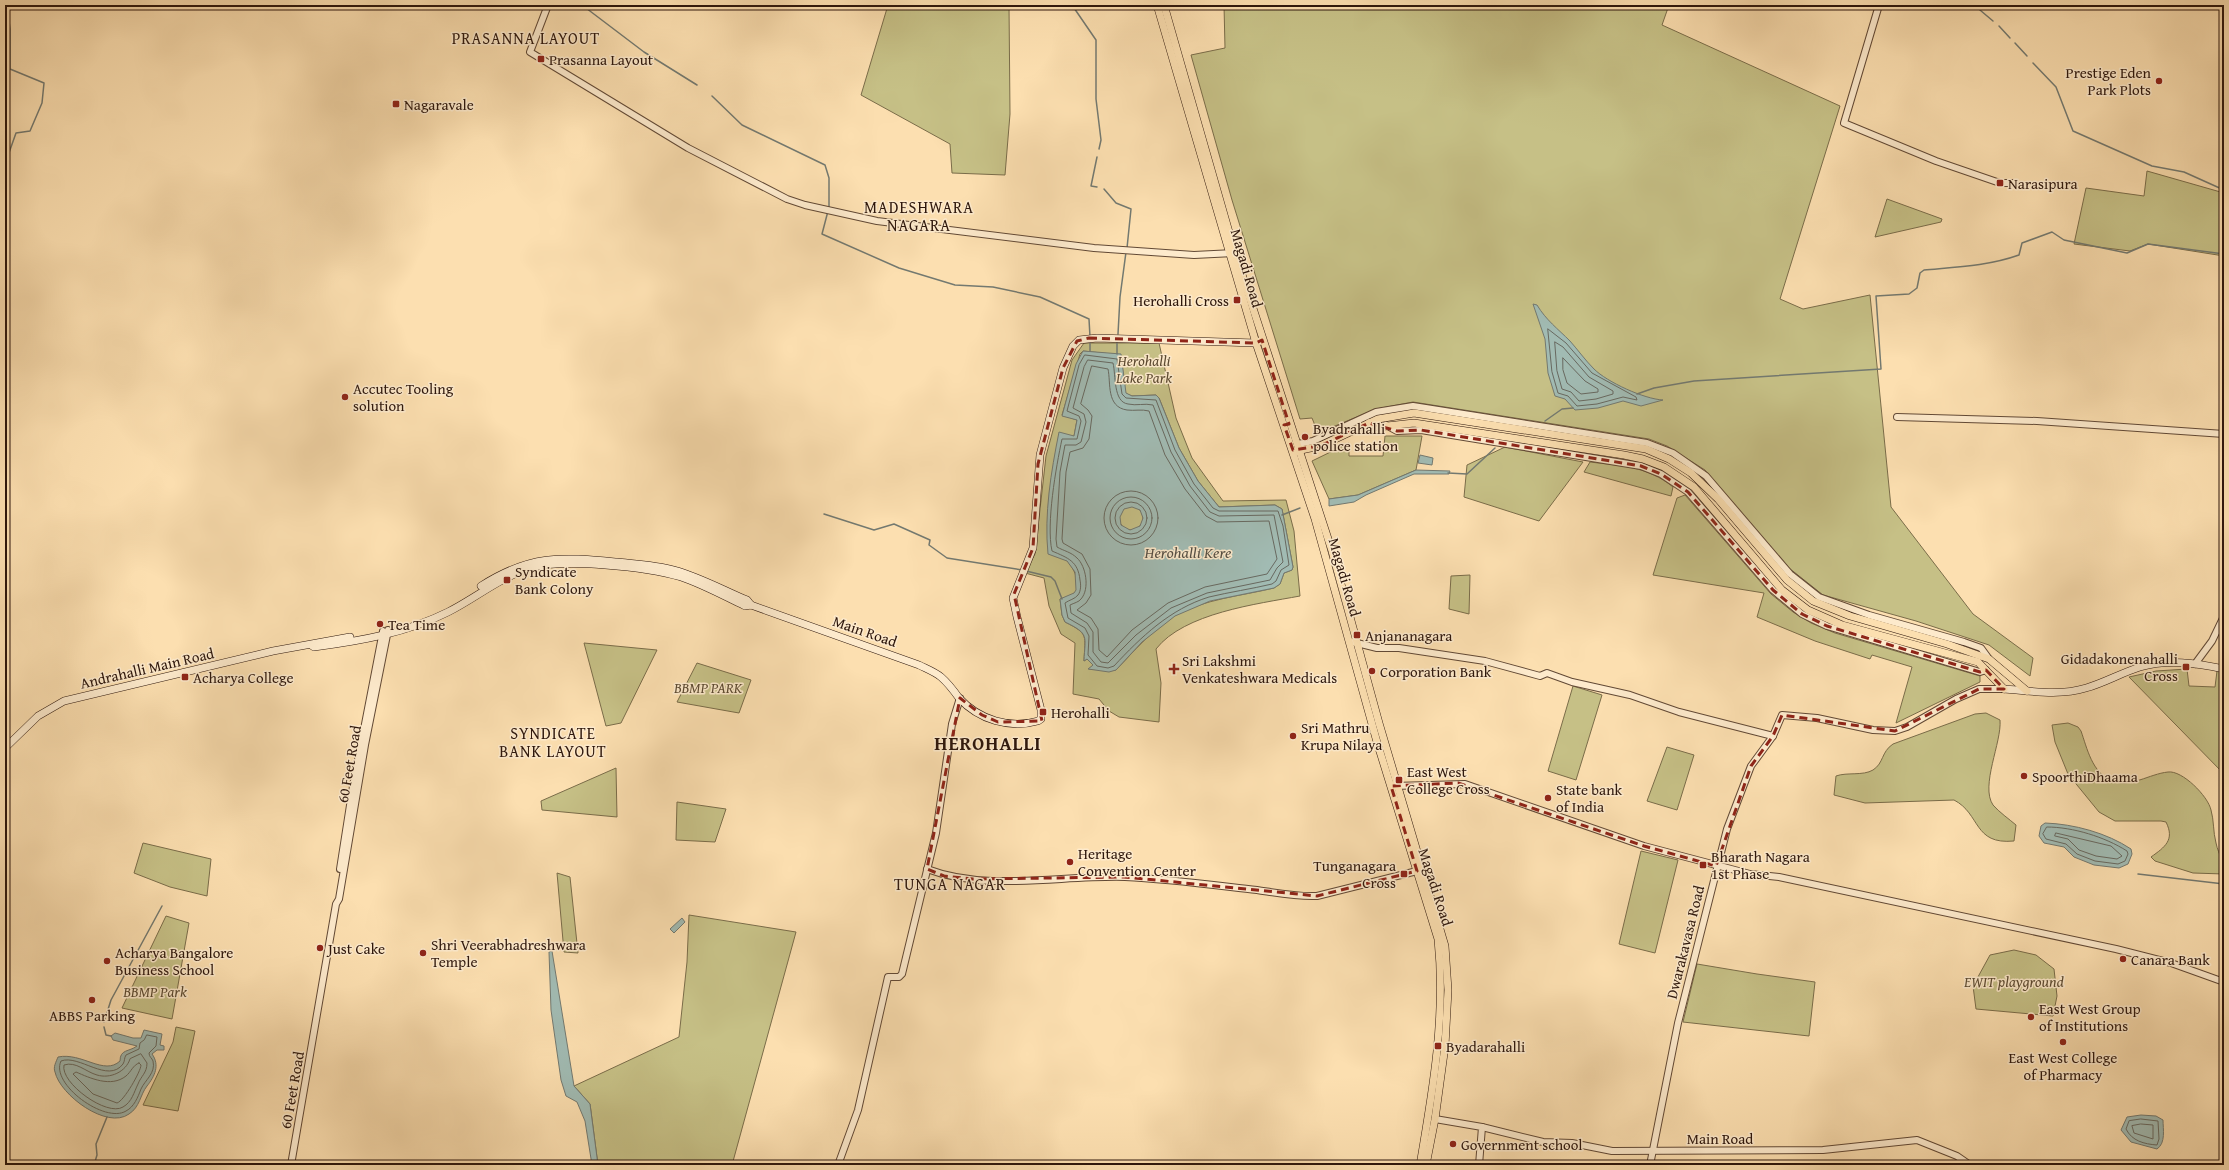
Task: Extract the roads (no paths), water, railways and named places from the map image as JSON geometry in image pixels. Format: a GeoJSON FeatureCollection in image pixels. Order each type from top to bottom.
{"type":"FeatureCollection","features":[{"type":"Feature","properties":{"kind":"main road","name":"Magadi Road"},"geometry":{"type":"LineString","coordinates":[[1157,5],[1259,342],[1286,425],[1297,449],[1357,644],[1417,870],[1438,939],[1442,970],[1435,1075],[1420,1165]]}},
{"type":"Feature","properties":{"kind":"main road","name":"Magadi Road"},"geometry":{"type":"LineString","coordinates":[[1164,5],[1232,254]]}},
{"type":"Feature","properties":{"kind":"main road"},"geometry":{"type":"LineString","coordinates":[[960,698],[982,715],[998,722],[1016,724],[1036,722],[1041,719],[1041,710],[1014,602],[1015,589],[1033,548],[1037,472],[1063,368],[1075,343],[1083,338],[1259,342]]}},
{"type":"Feature","properties":{"kind":"main road"},"geometry":{"type":"LineString","coordinates":[[1297,449],[1308,450],[1320,446],[1378,419],[1414,413],[1646,450],[1669,459],[1691,473],[1718,499],[1787,580],[1813,601],[1850,616],[1947,644],[1989,659],[2027,691]]}},
{"type":"Feature","properties":{"kind":"main road"},"geometry":{"type":"LineString","coordinates":[[1369,423],[1378,427],[1414,423],[1644,459],[1664,467],[1694,487],[1782,590],[1808,610],[1842,624],[1978,662],[2004,689],[2052,693],[2085,689],[2140,667],[2169,662],[2195,664],[2224,669]]}},
{"type":"Feature","properties":{"kind":"main road","name":"Magadi Road"},"geometry":{"type":"LineString","coordinates":[[1315,508],[1349,641],[1445,946],[1448,990],[1445,1046],[1435,1119],[1426,1165]]}},
{"type":"Feature","properties":{"kind":"main road","name":"Andrahalli Main Road"},"geometry":{"type":"LineString","coordinates":[[5,748],[38,716],[64,701],[104,690],[273,651],[311,645],[313,642],[385,632],[444,609],[495,578],[521,566],[540,560],[557,558],[596,560],[673,570],[747,600],[751,605]]}},
{"type":"Feature","properties":{"kind":"main road","name":"Main Road"},"geometry":{"type":"LineString","coordinates":[[751,605],[915,663],[942,678],[960,698]]}},
{"type":"Feature","properties":{"kind":"street"},"geometry":{"type":"LineString","coordinates":[[548,5],[530,52],[726,170],[787,199],[825,210],[877,221],[1124,251],[1194,256],[1232,254]]}},
{"type":"Feature","properties":{"kind":"street"},"geometry":{"type":"LineString","coordinates":[[1879,5],[1844,124],[2000,183],[2012,183]]}},
{"type":"Feature","properties":{"kind":"street"},"geometry":{"type":"LineString","coordinates":[[1297,449],[1376,412],[1413,406],[1647,443],[1673,453],[1706,476],[1790,574],[1819,597],[1869,615],[1981,648],[1989,659]]}},
{"type":"Feature","properties":{"kind":"street"},"geometry":{"type":"LineString","coordinates":[[1897,417],[2037,421],[2224,434]]}},
{"type":"Feature","properties":{"kind":"street"},"geometry":{"type":"LineString","coordinates":[[2195,664],[2212,641],[2224,616]]}},
{"type":"Feature","properties":{"kind":"street","name":"60 Feet Road"},"geometry":{"type":"LineString","coordinates":[[291,1165],[385,632]]}},
{"type":"Feature","properties":{"kind":"street"},"geometry":{"type":"LineString","coordinates":[[1349,641],[1357,644],[1485,661],[1540,676],[1547,673],[1572,682],[1630,695],[1679,712],[1773,736]]}},
{"type":"Feature","properties":{"kind":"street","name":"Dwarakavasa Road"},"geometry":{"type":"LineString","coordinates":[[1650,1165],[1678,1023],[1716,866],[1727,829],[1750,766],[1773,736],[1782,715],[1817,718],[1873,730],[1894,732],[1907,727],[1956,699],[1979,689],[2004,689]]}},
{"type":"Feature","properties":{"kind":"street"},"geometry":{"type":"LineString","coordinates":[[838,1165],[858,1110],[888,977],[899,977],[902,974],[936,833],[952,724],[960,698]]}},
{"type":"Feature","properties":{"kind":"street"},"geometry":{"type":"LineString","coordinates":[[1394,786],[1465,784],[1644,846],[1716,866],[1750,874],[1787,878],[2116,949],[2171,963],[2224,982]]}},
{"type":"Feature","properties":{"kind":"street"},"geometry":{"type":"LineString","coordinates":[[927,869],[944,876],[973,879],[1124,877],[1224,886],[1302,897],[1317,896],[1417,870]]}},
{"type":"Feature","properties":{"kind":"street","name":"Main Road"},"geometry":{"type":"LineString","coordinates":[[1435,1119],[1482,1126],[1543,1142],[1572,1143],[1609,1151],[1823,1150],[1917,1140],[1957,1156],[1970,1165]]}},
{"type":"Feature","properties":{"kind":"street"},"geometry":{"type":"LineString","coordinates":[[1479,1165],[1482,1126]]}},
{"type":"Feature","properties":{"kind":"water"},"geometry":{"type":"Polygon","coordinates":[[[1533,304],[1537,305],[1548,320],[1570,341],[1591,366],[1600,374],[1626,389],[1646,397],[1663,400],[1641,406],[1623,401],[1598,408],[1575,410],[1565,399],[1555,396],[1548,373],[1545,339],[1533,304]]]}},
{"type":"Feature","properties":{"kind":"water","name":"Herohalli Kere"},"geometry":{"type":"Polygon","coordinates":[[[1083,351],[1121,354],[1126,393],[1132,396],[1156,395],[1159,398],[1179,448],[1198,481],[1219,507],[1275,505],[1282,509],[1293,567],[1292,570],[1284,573],[1280,584],[1274,588],[1210,601],[1175,616],[1142,642],[1116,670],[1109,672],[1088,669],[1093,665],[1087,659],[1084,661],[1084,637],[1079,630],[1065,622],[1062,615],[1060,599],[1074,593],[1076,590],[1075,572],[1067,561],[1048,554],[1048,508],[1053,462],[1059,432],[1074,436],[1077,420],[1062,416],[1076,364],[1083,351]],[[1132,507],[1124,509],[1120,517],[1121,525],[1130,530],[1140,526],[1143,518],[1140,510],[1132,507]]]}},
{"type":"Feature","properties":{"kind":"water"},"geometry":{"type":"Polygon","coordinates":[[[1420,455],[1433,458],[1432,465],[1418,463],[1420,455]]]}},
{"type":"Feature","properties":{"kind":"water"},"geometry":{"type":"Polygon","coordinates":[[[1416,470],[1450,471],[1449,474],[1414,474],[1366,495],[1354,502],[1329,506],[1329,499],[1358,495],[1416,470]]]}},
{"type":"Feature","properties":{"kind":"water"},"geometry":{"type":"Polygon","coordinates":[[[2045,823],[2079,827],[2112,838],[2131,849],[2132,854],[2128,864],[2119,868],[2094,865],[2074,857],[2064,847],[2044,843],[2039,836],[2041,826],[2045,823]]]}},
{"type":"Feature","properties":{"kind":"water"},"geometry":{"type":"Polygon","coordinates":[[[682,918],[685,922],[674,933],[670,929],[682,918]]]}},
{"type":"Feature","properties":{"kind":"water"},"geometry":{"type":"Polygon","coordinates":[[[552,951],[574,1086],[590,1104],[598,1165],[592,1165],[585,1121],[577,1102],[566,1096],[561,1080],[551,1010],[549,952],[552,951]]]}},
{"type":"Feature","properties":{"kind":"water"},"geometry":{"type":"Polygon","coordinates":[[[144,1030],[162,1034],[160,1045],[164,1046],[164,1050],[157,1050],[152,1054],[156,1062],[156,1070],[138,1104],[129,1114],[120,1118],[97,1114],[75,1100],[59,1081],[54,1068],[58,1057],[67,1056],[100,1065],[114,1065],[120,1061],[120,1057],[123,1053],[137,1046],[113,1040],[111,1036],[115,1033],[133,1038],[141,1038],[144,1030]]]}},
{"type":"Feature","properties":{"kind":"water"},"geometry":{"type":"Polygon","coordinates":[[[2141,1115],[2156,1116],[2163,1120],[2163,1140],[2157,1149],[2131,1142],[2121,1130],[2127,1117],[2141,1115]]]}},
{"type":"Feature","properties":{"kind":"waterway"},"geometry":{"type":"LineString","coordinates":[[5,164],[16,133],[30,131],[42,103],[44,83],[10,69],[10,29],[7,5]]}},
{"type":"Feature","properties":{"kind":"waterway"},"geometry":{"type":"LineString","coordinates":[[582,5],[644,52],[697,85]]}},
{"type":"Feature","properties":{"kind":"waterway"},"geometry":{"type":"LineString","coordinates":[[1072,5],[1096,40],[1096,99],[1101,140],[1099,149]]}},
{"type":"Feature","properties":{"kind":"waterway"},"geometry":{"type":"LineString","coordinates":[[1974,5],[1993,21]]}},
{"type":"Feature","properties":{"kind":"waterway"},"geometry":{"type":"LineString","coordinates":[[1999,26],[2010,38]]}},
{"type":"Feature","properties":{"kind":"waterway"},"geometry":{"type":"LineString","coordinates":[[2015,43],[2027,56]]}},
{"type":"Feature","properties":{"kind":"waterway"},"geometry":{"type":"LineString","coordinates":[[2033,63],[2056,87],[2073,131],[2152,166],[2184,172],[2224,190]]}},
{"type":"Feature","properties":{"kind":"waterway"},"geometry":{"type":"LineString","coordinates":[[712,96],[742,125],[825,165],[829,178],[829,207]]}},
{"type":"Feature","properties":{"kind":"waterway"},"geometry":{"type":"LineString","coordinates":[[1097,157],[1091,186],[1097,187]]}},
{"type":"Feature","properties":{"kind":"waterway"},"geometry":{"type":"LineString","coordinates":[[1104,189],[1116,203],[1131,209],[1127,248]]}},
{"type":"Feature","properties":{"kind":"waterway"},"geometry":{"type":"LineString","coordinates":[[828,211],[822,234],[899,268],[955,285],[993,287],[1040,297],[1089,319],[1090,337]]}},
{"type":"Feature","properties":{"kind":"waterway"},"geometry":{"type":"LineString","coordinates":[[1637,394],[1654,388],[1694,381],[1881,369],[1876,296],[1909,294],[1917,288],[1920,273],[1924,270],[1984,264],[2019,255],[2022,243],[2052,232],[2064,240],[2127,253],[2148,244],[2224,254]]}},
{"type":"Feature","properties":{"kind":"waterway"},"geometry":{"type":"LineString","coordinates":[[1118,334],[1120,297],[1126,252]]}},
{"type":"Feature","properties":{"kind":"waterway"},"geometry":{"type":"LineString","coordinates":[[1090,341],[1090,351]]}},
{"type":"Feature","properties":{"kind":"waterway"},"geometry":{"type":"LineString","coordinates":[[1117,342],[1117,354]]}},
{"type":"Feature","properties":{"kind":"waterway"},"geometry":{"type":"LineString","coordinates":[[1545,421],[1562,409],[1573,408]]}},
{"type":"Feature","properties":{"kind":"waterway"},"geometry":{"type":"LineString","coordinates":[[1448,473],[1467,474],[1495,448]]}},
{"type":"Feature","properties":{"kind":"waterway"},"geometry":{"type":"LineString","coordinates":[[1282,515],[1300,508]]}},
{"type":"Feature","properties":{"kind":"waterway"},"geometry":{"type":"LineString","coordinates":[[824,514],[874,530],[894,524],[930,540],[929,545],[947,558],[1022,570]]}},
{"type":"Feature","properties":{"kind":"waterway"},"geometry":{"type":"LineString","coordinates":[[1026,571],[1051,577],[1055,581],[1062,599]]}},
{"type":"Feature","properties":{"kind":"waterway"},"geometry":{"type":"LineString","coordinates":[[2138,874],[2224,884]]}},
{"type":"Feature","properties":{"kind":"waterway"},"geometry":{"type":"LineString","coordinates":[[104,1022],[111,1000],[162,906]]}},
{"type":"Feature","properties":{"kind":"waterway"},"geometry":{"type":"LineString","coordinates":[[104,1027],[106,1035],[111,1036]]}},
{"type":"Feature","properties":{"kind":"waterway"},"geometry":{"type":"LineString","coordinates":[[94,1165],[97,1155],[96,1144],[107,1117]]}},
{"type":"Feature","properties":{"kind":"place","name":"Prasanna Layout"},"geometry":{"type":"Point","coordinates":[541,59]}},
{"type":"Feature","properties":{"kind":"place","name":"Prestige Eden Park Plots"},"geometry":{"type":"Point","coordinates":[2159,81]}},
{"type":"Feature","properties":{"kind":"place","name":"Nagaravale"},"geometry":{"type":"Point","coordinates":[396,104]}},
{"type":"Feature","properties":{"kind":"place","name":"Narasipura"},"geometry":{"type":"Point","coordinates":[2000,183]}},
{"type":"Feature","properties":{"kind":"place","name":"Herohalli Cross"},"geometry":{"type":"Point","coordinates":[1237,300]}},
{"type":"Feature","properties":{"kind":"place","name":"Accutec Tooling solution"},"geometry":{"type":"Point","coordinates":[345,397]}},
{"type":"Feature","properties":{"kind":"place","name":"Byadrahalli police station"},"geometry":{"type":"Point","coordinates":[1305,437]}},
{"type":"Feature","properties":{"kind":"place","name":"Syndicate Bank Colony"},"geometry":{"type":"Point","coordinates":[507,580]}},
{"type":"Feature","properties":{"kind":"place","name":"Tea Time"},"geometry":{"type":"Point","coordinates":[380,624]}},
{"type":"Feature","properties":{"kind":"place","name":"Anjananagara"},"geometry":{"type":"Point","coordinates":[1357,635]}},
{"type":"Feature","properties":{"kind":"place","name":"Gidadakonenahalli Cross"},"geometry":{"type":"Point","coordinates":[2186,667]}},
{"type":"Feature","properties":{"kind":"place","name":"Sri Lakshmi Venkateshwara Medicals"},"geometry":{"type":"Point","coordinates":[1174,669]}},
{"type":"Feature","properties":{"kind":"place","name":"Corporation Bank"},"geometry":{"type":"Point","coordinates":[1372,671]}},
{"type":"Feature","properties":{"kind":"place","name":"Acharya College"},"geometry":{"type":"Point","coordinates":[185,677]}},
{"type":"Feature","properties":{"kind":"place","name":"Herohalli"},"geometry":{"type":"Point","coordinates":[1043,712]}},
{"type":"Feature","properties":{"kind":"place","name":"Sri Mathru Krupa Nilaya"},"geometry":{"type":"Point","coordinates":[1293,736]}},
{"type":"Feature","properties":{"kind":"place","name":"SpoorthiDhaama"},"geometry":{"type":"Point","coordinates":[2024,776]}},
{"type":"Feature","properties":{"kind":"place","name":"East West College Cross"},"geometry":{"type":"Point","coordinates":[1399,780]}},
{"type":"Feature","properties":{"kind":"place","name":"State bank of India"},"geometry":{"type":"Point","coordinates":[1548,798]}},
{"type":"Feature","properties":{"kind":"place","name":"Heritage Convention Center"},"geometry":{"type":"Point","coordinates":[1070,862]}},
{"type":"Feature","properties":{"kind":"place","name":"Bharath Nagara 1st Phase"},"geometry":{"type":"Point","coordinates":[1703,865]}},
{"type":"Feature","properties":{"kind":"place","name":"Tunganagara Cross"},"geometry":{"type":"Point","coordinates":[1404,874]}},
{"type":"Feature","properties":{"kind":"place","name":"Just Cake"},"geometry":{"type":"Point","coordinates":[320,948]}},
{"type":"Feature","properties":{"kind":"place","name":"Shri Veerabhadreshwara Temple"},"geometry":{"type":"Point","coordinates":[423,953]}},
{"type":"Feature","properties":{"kind":"place","name":"Canara Bank"},"geometry":{"type":"Point","coordinates":[2123,959]}},
{"type":"Feature","properties":{"kind":"place","name":"Acharya Bangalore Business School"},"geometry":{"type":"Point","coordinates":[107,961]}},
{"type":"Feature","properties":{"kind":"place","name":"ABBS Parking"},"geometry":{"type":"Point","coordinates":[92,1000]}},
{"type":"Feature","properties":{"kind":"place","name":"East West Group of Institutions"},"geometry":{"type":"Point","coordinates":[2031,1017]}},
{"type":"Feature","properties":{"kind":"place","name":"East West College of Pharmacy"},"geometry":{"type":"Point","coordinates":[2063,1042]}},
{"type":"Feature","properties":{"kind":"place","name":"Byadarahalli"},"geometry":{"type":"Point","coordinates":[1438,1046]}},
{"type":"Feature","properties":{"kind":"place","name":"Government school"},"geometry":{"type":"Point","coordinates":[1453,1144]}},
{"type":"Feature","properties":{"kind":"district","name":"PRASANNA LAYOUT"},"geometry":{"type":"Point","coordinates":[526,38]}},
{"type":"Feature","properties":{"kind":"district","name":"MADESHWARA NAGARA"},"geometry":{"type":"Point","coordinates":[919,216]}},
{"type":"Feature","properties":{"kind":"district","name":"SYNDICATE BANK LAYOUT"},"geometry":{"type":"Point","coordinates":[553,742]}},
{"type":"Feature","properties":{"kind":"district","name":"HEROHALLI"},"geometry":{"type":"Point","coordinates":[988,743]}},
{"type":"Feature","properties":{"kind":"district","name":"TUNGA NAGAR"},"geometry":{"type":"Point","coordinates":[950,884]}},
{"type":"Feature","properties":{"kind":"park label","name":"Herohalli Lake Park"},"geometry":{"type":"Point","coordinates":[1144,368]}},
{"type":"Feature","properties":{"kind":"park label","name":"BBMP PARK"},"geometry":{"type":"Point","coordinates":[708,687]}},
{"type":"Feature","properties":{"kind":"park label","name":"EWIT playground"},"geometry":{"type":"Point","coordinates":[2014,981]}},
{"type":"Feature","properties":{"kind":"park label","name":"BBMP Park"},"geometry":{"type":"Point","coordinates":[155,991]}}]}
